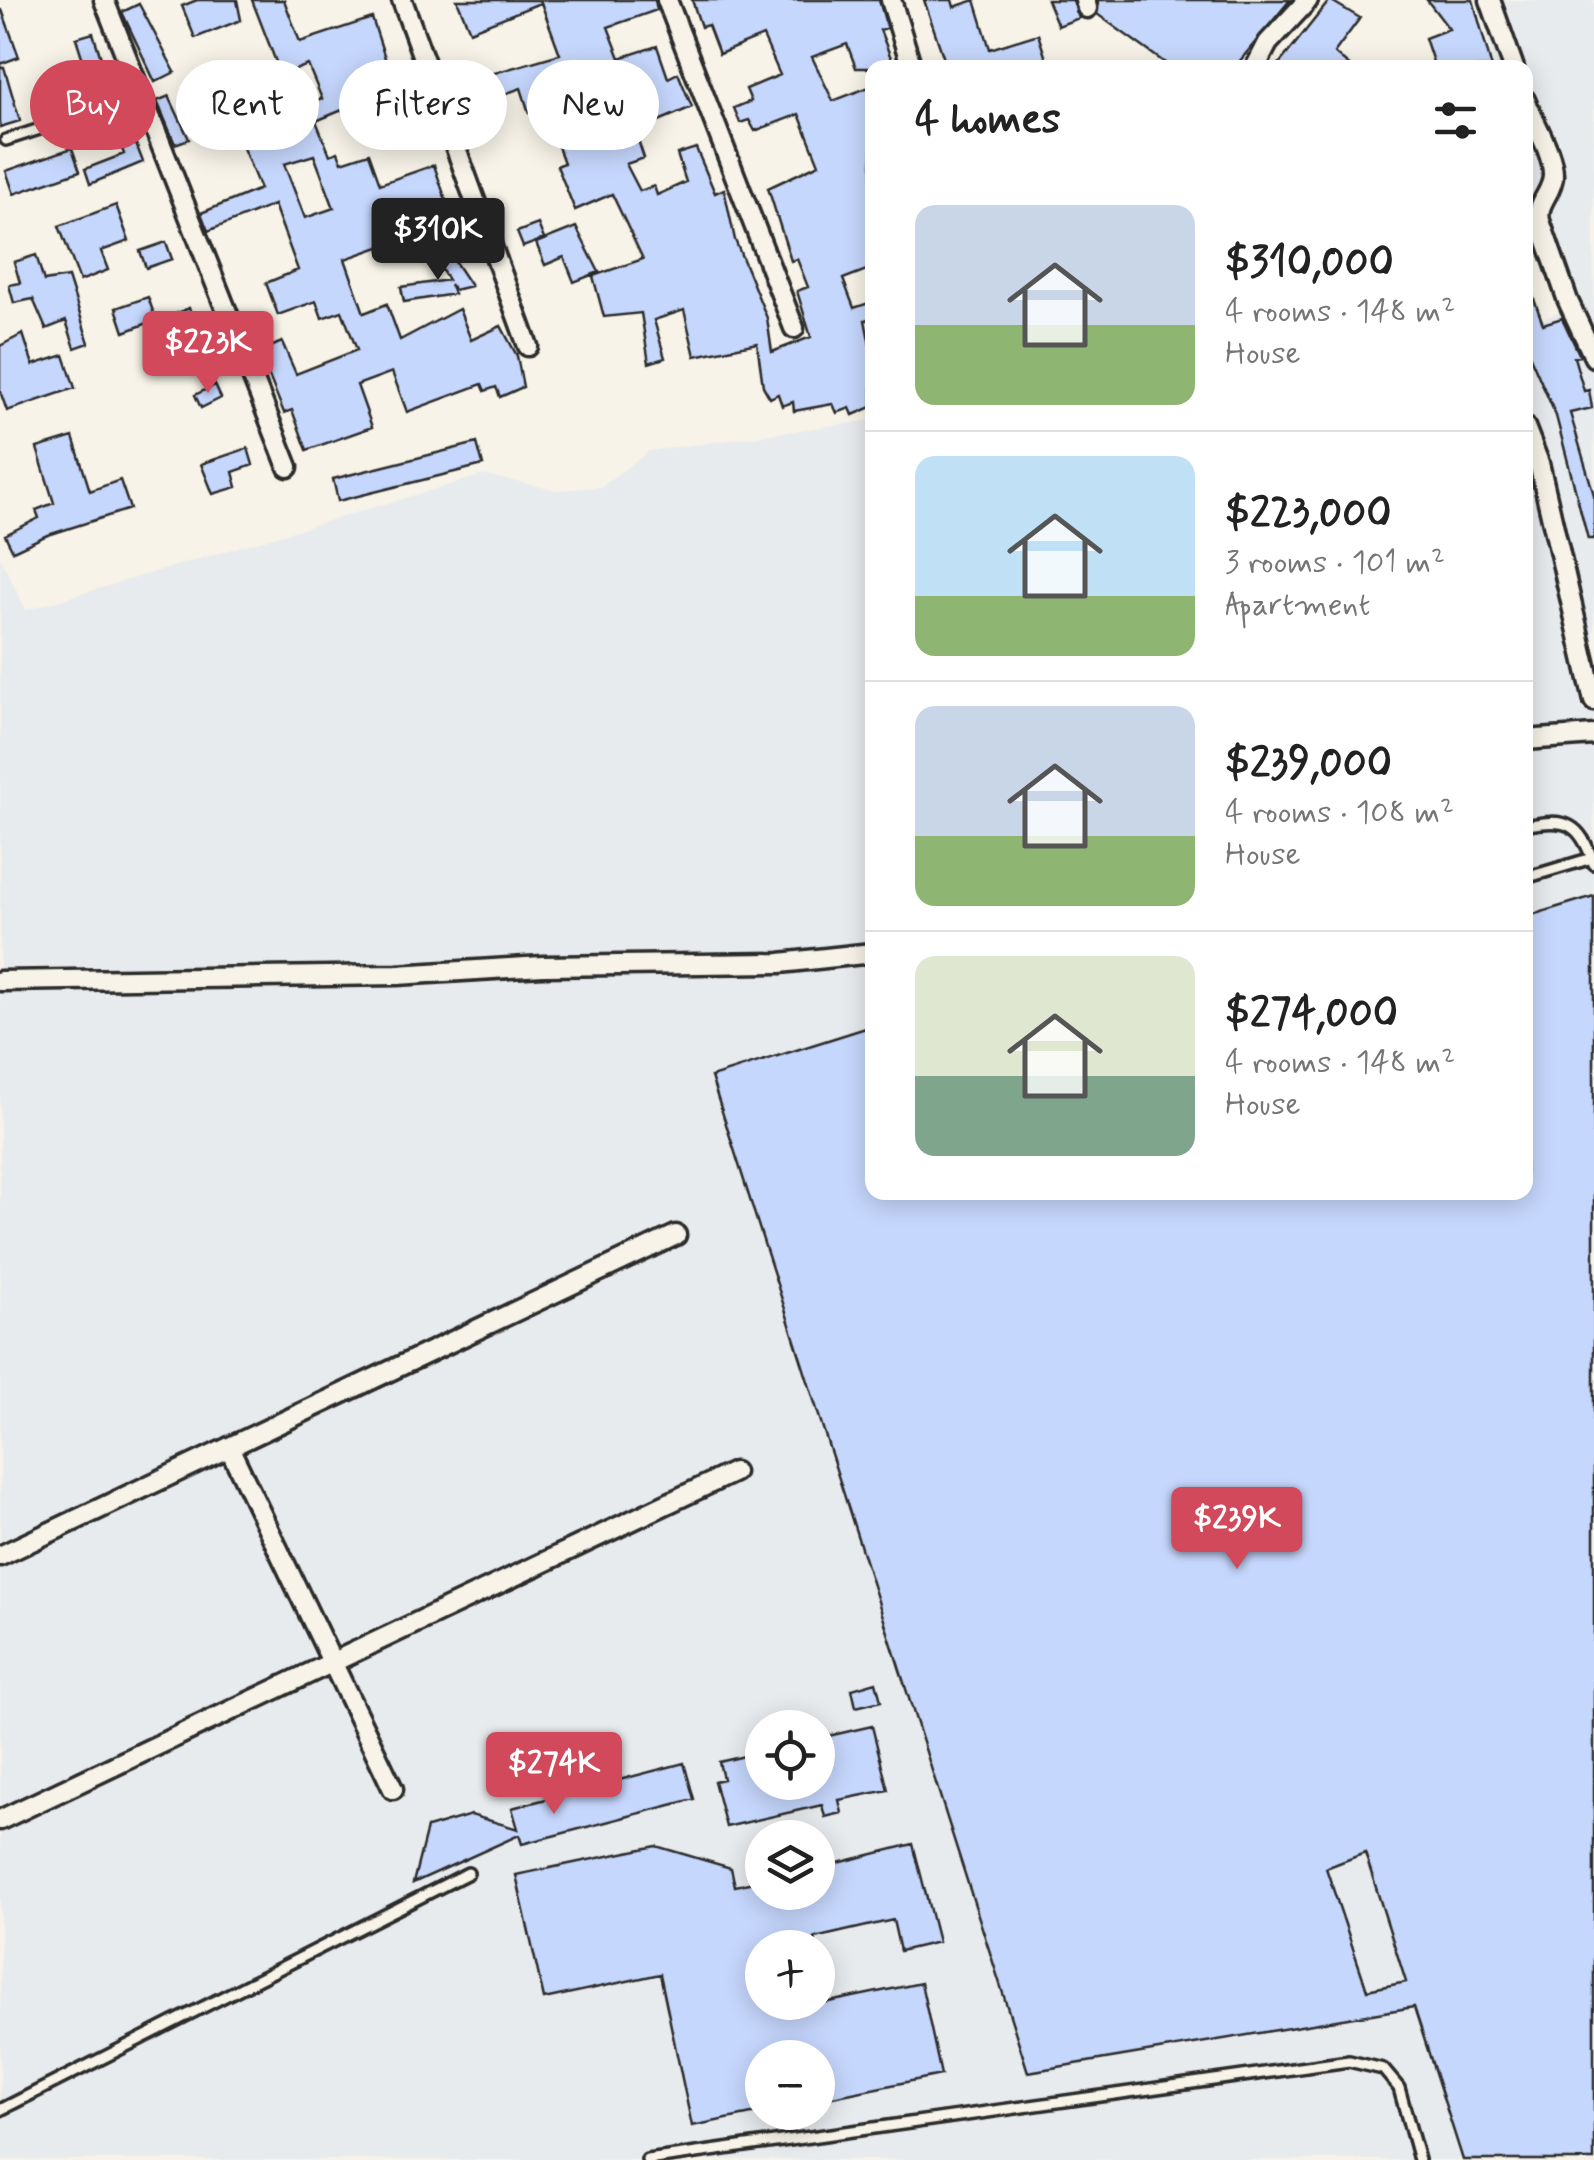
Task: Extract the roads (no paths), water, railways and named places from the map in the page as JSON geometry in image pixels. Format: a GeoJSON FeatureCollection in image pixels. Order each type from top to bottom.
{"type":"FeatureCollection","features":[{"type":"Feature","properties":{"kind":"street"},"geometry":{"type":"LineString","coordinates":[[104,0],[130,60]]}},
{"type":"Feature","properties":{"kind":"street"},"geometry":{"type":"LineString","coordinates":[[402,0],[528,346]]}},
{"type":"Feature","properties":{"kind":"street"},"geometry":{"type":"LineString","coordinates":[[667,0],[794,328]]}},
{"type":"Feature","properties":{"kind":"street"},"geometry":{"type":"LineString","coordinates":[[891,0],[910,60]]}},
{"type":"Feature","properties":{"kind":"street"},"geometry":{"type":"LineString","coordinates":[[1259,60],[1268,43],[1308,0]]}},
{"type":"Feature","properties":{"kind":"street"},"geometry":{"type":"LineString","coordinates":[[1490,0],[1511,60]]}},
{"type":"Feature","properties":{"kind":"street"},"geometry":{"type":"LineString","coordinates":[[1533,120],[1552,168],[1553,181],[1538,212],[1540,221],[1568,301],[1594,357]]}},
{"type":"Feature","properties":{"kind":"street"},"geometry":{"type":"LineString","coordinates":[[156,125],[288,467]]}},
{"type":"Feature","properties":{"kind":"street"},"geometry":{"type":"LineString","coordinates":[[1533,449],[1594,701]]}},
{"type":"Feature","properties":{"kind":"street"},"geometry":{"type":"LineString","coordinates":[[1533,739],[1594,735]]}},
{"type":"Feature","properties":{"kind":"street"},"geometry":{"type":"LineString","coordinates":[[0,981],[397,975],[542,966],[780,963],[865,954]]}},
{"type":"Feature","properties":{"kind":"street"},"geometry":{"type":"LineString","coordinates":[[0,1556],[676,1236]]}},
{"type":"Feature","properties":{"kind":"street"},"geometry":{"type":"LineString","coordinates":[[229,1446],[394,1789]]}},
{"type":"Feature","properties":{"kind":"street"},"geometry":{"type":"LineString","coordinates":[[0,1820],[734,1472]]}},
{"type":"Feature","properties":{"kind":"lane"},"geometry":{"type":"LineString","coordinates":[[6,140],[30,132]]}},
{"type":"Feature","properties":{"kind":"lane"},"geometry":{"type":"LineString","coordinates":[[1533,824],[1554,820],[1570,825],[1586,839],[1593,861],[1533,876]]}},
{"type":"Feature","properties":{"kind":"lane"},"geometry":{"type":"LineString","coordinates":[[0,2110],[468,1873]]}},
{"type":"Feature","properties":{"kind":"lane"},"geometry":{"type":"LineString","coordinates":[[647,2160],[1349,2061],[1383,2069],[1399,2088],[1420,2160]]}}]}
